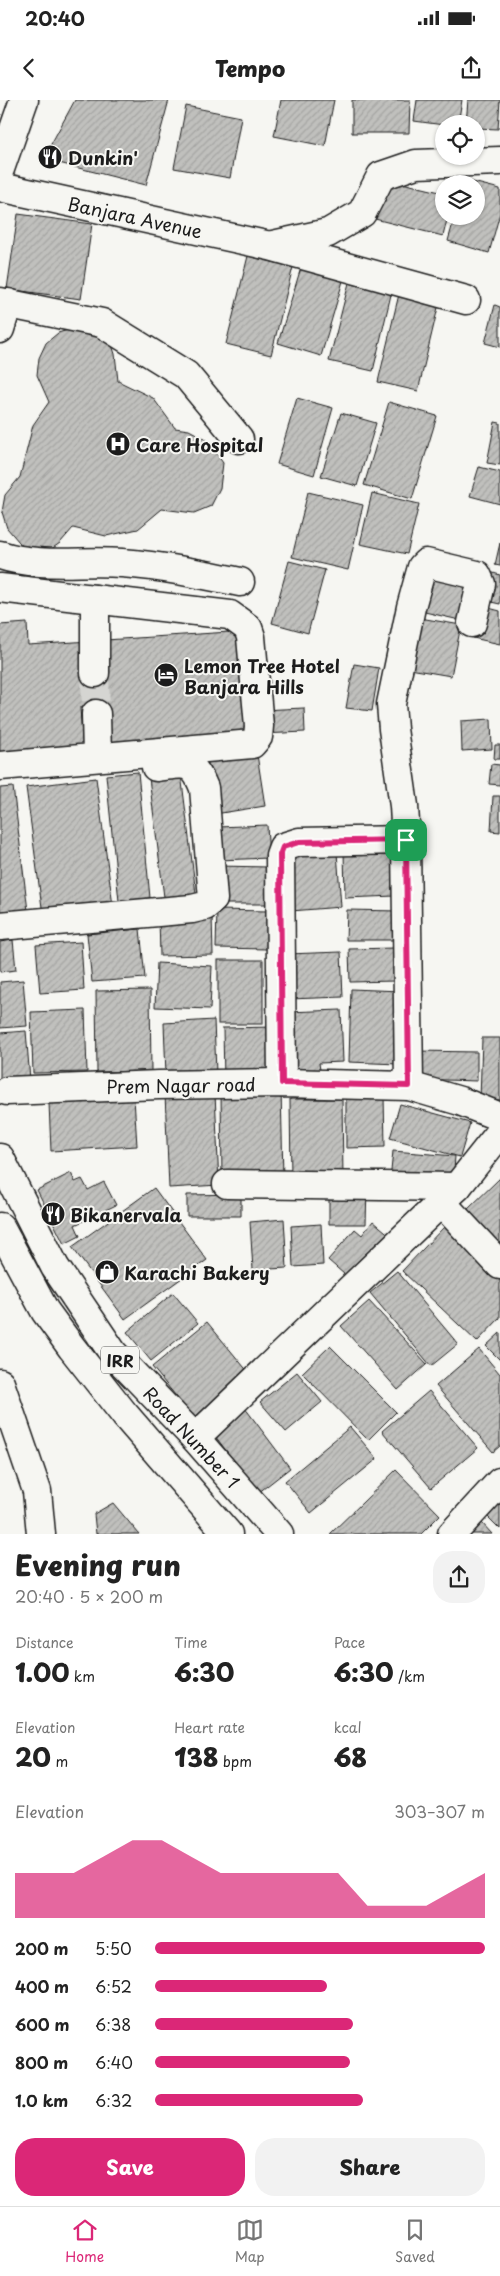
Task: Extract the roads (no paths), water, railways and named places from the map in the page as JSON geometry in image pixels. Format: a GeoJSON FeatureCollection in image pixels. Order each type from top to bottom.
{"type":"FeatureCollection","features":[{"type":"Feature","properties":{"kind":"street"},"geometry":{"type":"LineString","coordinates":[[0,169],[24,100]]}},
{"type":"Feature","properties":{"kind":"street"},"geometry":{"type":"LineString","coordinates":[[270,246],[328,233],[362,213],[380,176],[416,164],[500,161]]}},
{"type":"Feature","properties":{"kind":"street","name":"Banjara Avenue"},"geometry":{"type":"LineString","coordinates":[[0,187],[270,246],[466,300]]}},
{"type":"Feature","properties":{"kind":"street"},"geometry":{"type":"LineString","coordinates":[[0,329],[4,303],[102,323],[186,375],[239,439]]}},
{"type":"Feature","properties":{"kind":"street"},"geometry":{"type":"LineString","coordinates":[[0,555],[40,563],[122,563],[176,569],[240,582]]}},
{"type":"Feature","properties":{"kind":"street"},"geometry":{"type":"LineString","coordinates":[[409,1086],[406,840],[404,806],[393,729],[392,704],[411,607],[422,567],[426,563],[477,575],[481,584],[472,623]]}},
{"type":"Feature","properties":{"kind":"street"},"geometry":{"type":"LineString","coordinates":[[0,588],[230,615],[243,624],[251,637],[259,726],[258,737],[252,744],[0,766]]}},
{"type":"Feature","properties":{"kind":"street"},"geometry":{"type":"LineString","coordinates":[[95,599],[95,673]]}},
{"type":"Feature","properties":{"kind":"street"},"geometry":{"type":"LineString","coordinates":[[96,714],[97,757]]}},
{"type":"Feature","properties":{"kind":"street"},"geometry":{"type":"LineString","coordinates":[[0,781],[186,764],[198,771],[204,788],[213,887],[213,899],[205,906],[192,909],[0,926]]}},
{"type":"Feature","properties":{"kind":"street"},"geometry":{"type":"LineString","coordinates":[[282,1083],[280,855],[283,847],[299,842],[406,840]]}},
{"type":"Feature","properties":{"kind":"street","name":"Prem Nagar road"},"geometry":{"type":"LineString","coordinates":[[7,1091],[159,1084],[282,1083],[409,1086],[500,1117]]}},
{"type":"Feature","properties":{"kind":"street"},"geometry":{"type":"LineString","coordinates":[[195,1438],[449,1195],[500,1133]]}},
{"type":"Feature","properties":{"kind":"street","name":"Road Number 1"},"geometry":{"type":"LineString","coordinates":[[0,1158],[55,1267],[114,1353],[195,1438],[279,1534]]}},
{"type":"Feature","properties":{"kind":"street"},"geometry":{"type":"LineString","coordinates":[[228,1184],[449,1195]]}},
{"type":"Feature","properties":{"kind":"street"},"geometry":{"type":"LineString","coordinates":[[449,1195],[500,1266]]}},
{"type":"Feature","properties":{"kind":"street","name":"Road Number 1"},"geometry":{"type":"LineString","coordinates":[[0,1227],[45,1311],[125,1415],[228,1534]]}},
{"type":"Feature","properties":{"kind":"street"},"geometry":{"type":"LineString","coordinates":[[0,1383],[37,1490],[41,1534]]}},
{"type":"Feature","properties":{"kind":"street"},"geometry":{"type":"LineString","coordinates":[[452,1534],[500,1482]]}},
{"type":"Feature","properties":{"kind":"tunnel"},"geometry":{"type":"LineString","coordinates":[[95,673],[96,714]]}},
{"type":"Feature","properties":{"kind":"place","name":"Dunkin'"},"geometry":{"type":"Point","coordinates":[50,157]}},
{"type":"Feature","properties":{"kind":"place","name":"Care Hospital"},"geometry":{"type":"Point","coordinates":[118,444]}},
{"type":"Feature","properties":{"kind":"place","name":"Lemon Tree Hotel Banjara Hills"},"geometry":{"type":"Point","coordinates":[166,675]}},
{"type":"Feature","properties":{"kind":"place","name":"Bikanervala"},"geometry":{"type":"Point","coordinates":[53,1214]}},
{"type":"Feature","properties":{"kind":"place","name":"Karachi Bakery"},"geometry":{"type":"Point","coordinates":[107,1272]}}]}
